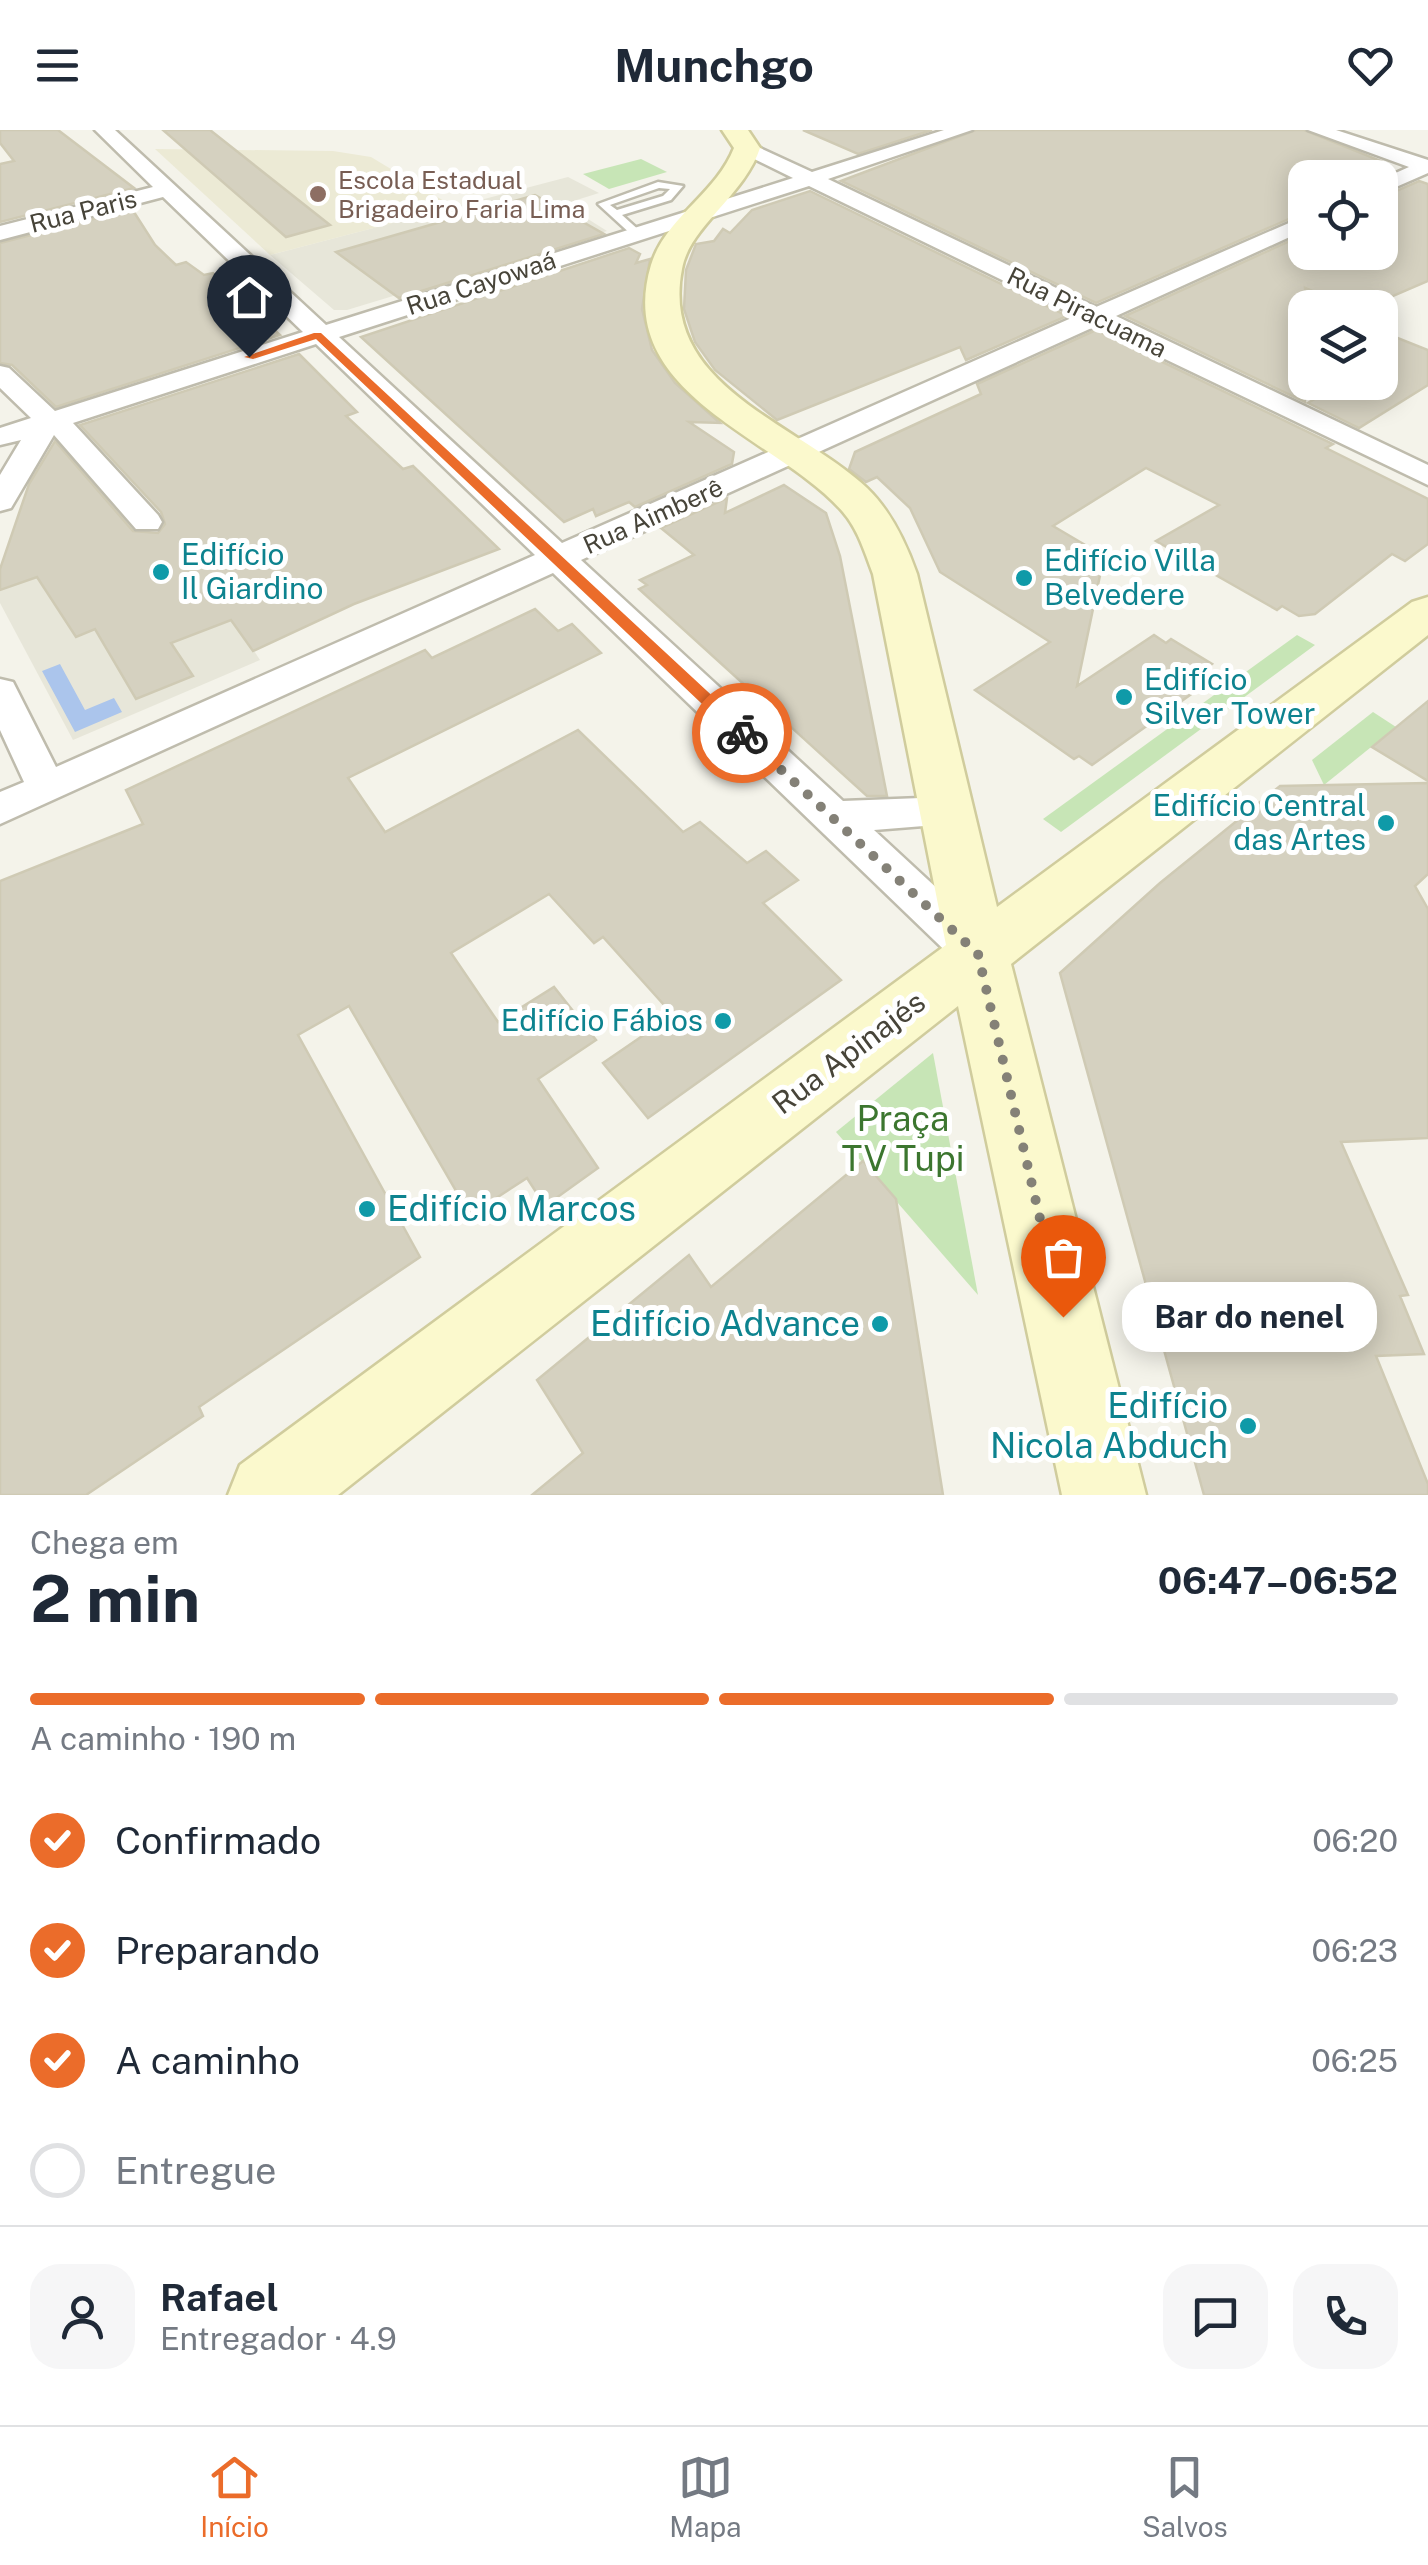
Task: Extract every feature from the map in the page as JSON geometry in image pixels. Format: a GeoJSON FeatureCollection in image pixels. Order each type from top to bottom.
{"type":"FeatureCollection","features":[{"type":"Feature","properties":{"kind":"main road"},"geometry":{"type":"LineString","coordinates":[[741,139],[740,172],[666,264],[661,309],[666,330],[678,354],[720,404],[850,494],[883,541],[895,574],[978,954],[1104,1495]]}},
{"type":"Feature","properties":{"kind":"main road","name":"Rua Apinajés"},"geometry":{"type":"LineString","coordinates":[[270,1495],[1428,612]]}},
{"type":"Feature","properties":{"kind":"street"},"geometry":{"type":"LineString","coordinates":[[104,130],[978,954]]}},
{"type":"Feature","properties":{"kind":"street","name":"Rua Cayowaá"},"geometry":{"type":"LineString","coordinates":[[0,437],[963,130]]}},
{"type":"Feature","properties":{"kind":"street"},"geometry":{"type":"LineString","coordinates":[[1316,130],[1428,166]]}},
{"type":"Feature","properties":{"kind":"street","name":"Rua Piracuama"},"geometry":{"type":"LineString","coordinates":[[741,139],[814,179],[1428,476]]}},
{"type":"Feature","properties":{"kind":"street"},"geometry":{"type":"LineString","coordinates":[[1398,180],[1428,166]]}},
{"type":"Feature","properties":{"kind":"street","name":"Rua Paris"},"geometry":{"type":"LineString","coordinates":[[0,233],[167,190]]}},
{"type":"Feature","properties":{"kind":"street","name":"Rua Aimberê"},"geometry":{"type":"LineString","coordinates":[[0,809],[1288,230]]}},
{"type":"Feature","properties":{"kind":"street"},"geometry":{"type":"LineString","coordinates":[[0,374],[50,421],[71,432],[109,483],[147,522]]}},
{"type":"Feature","properties":{"kind":"street"},"geometry":{"type":"LineString","coordinates":[[0,502],[28,448],[50,421]]}},
{"type":"Feature","properties":{"kind":"street"},"geometry":{"type":"LineString","coordinates":[[0,691],[47,789]]}},
{"type":"Feature","properties":{"kind":"street"},"geometry":{"type":"LineString","coordinates":[[832,816],[947,812]]}},
{"type":"Feature","properties":{"kind":"lane"},"geometry":{"type":"LineString","coordinates":[[613,215],[667,198],[678,186],[658,185],[603,204],[613,215],[637,234]]}},
{"type":"Feature","properties":{"kind":"shaded area","name":"Escola Estadual Brigadeiro Faria Lima"},"geometry":{"type":"Polygon","coordinates":[[[155,149],[333,151],[371,157],[454,207],[270,255],[155,149]]]}},
{"type":"Feature","properties":{"kind":"shaded area"},"geometry":{"type":"Polygon","coordinates":[[[568,177],[599,193],[564,204],[607,231],[347,310],[334,310],[270,255],[568,177]]]}},
{"type":"Feature","properties":{"kind":"shaded area"},"geometry":{"type":"Polygon","coordinates":[[[175,528],[260,660],[73,740],[0,603],[0,590],[175,528]]]}},
{"type":"Feature","properties":{"kind":"green space"},"geometry":{"type":"Polygon","coordinates":[[[641,159],[667,172],[609,189],[583,174],[641,159]]]}},
{"type":"Feature","properties":{"kind":"green space"},"geometry":{"type":"Polygon","coordinates":[[[1297,635],[1315,645],[1061,832],[1043,819],[1297,635]]]}},
{"type":"Feature","properties":{"kind":"green space"},"geometry":{"type":"Polygon","coordinates":[[[1373,712],[1396,727],[1324,785],[1312,760],[1373,712]]]}},
{"type":"Feature","properties":{"kind":"green space","name":"Praça TV Tupi"},"geometry":{"type":"Polygon","coordinates":[[[933,1053],[978,1295],[836,1132],[933,1053]]]}},
{"type":"Feature","properties":{"kind":"water"},"geometry":{"type":"Polygon","coordinates":[[[60,664],[85,710],[114,698],[122,712],[75,732],[42,671],[60,664]]]}},
{"type":"Feature","properties":{"kind":"building"},"geometry":{"type":"Polygon","coordinates":[[[0,130],[58,130],[134,188],[0,222],[0,164],[14,161],[0,143],[0,130]]]}},
{"type":"Feature","properties":{"kind":"building"},"geometry":{"type":"Polygon","coordinates":[[[163,130],[210,130],[330,225],[286,237],[163,130]]]}},
{"type":"Feature","properties":{"kind":"building"},"geometry":{"type":"Polygon","coordinates":[[[803,130],[932,130],[858,154],[803,130]]]}},
{"type":"Feature","properties":{"kind":"building"},"geometry":{"type":"Polygon","coordinates":[[[976,130],[1304,130],[1379,160],[1288,160],[1288,219],[1096,303],[841,181],[976,130]]]}},
{"type":"Feature","properties":{"kind":"building"},"geometry":{"type":"Polygon","coordinates":[[[1419,181],[1428,184],[1428,281],[1398,294],[1398,290],[1288,290],[1288,394],[1125,316],[1288,242],[1288,270],[1398,270],[1398,190],[1419,181]]]}},
{"type":"Feature","properties":{"kind":"building"},"geometry":{"type":"Polygon","coordinates":[[[810,191],[1067,316],[966,360],[960,347],[777,420],[715,370],[695,342],[684,309],[686,270],[696,244],[714,241],[723,229],[730,233],[752,210],[810,191]]]}},
{"type":"Feature","properties":{"kind":"building"},"geometry":{"type":"Polygon","coordinates":[[[535,195],[604,234],[399,298],[336,252],[535,195]]]}},
{"type":"Feature","properties":{"kind":"building"},"geometry":{"type":"Polygon","coordinates":[[[132,209],[155,245],[176,265],[186,262],[204,275],[213,273],[280,335],[56,407],[12,365],[0,363],[0,243],[132,209]]]}},
{"type":"Feature","properties":{"kind":"building"},"geometry":{"type":"Polygon","coordinates":[[[629,248],[640,254],[636,263],[650,259],[642,309],[652,350],[675,383],[720,423],[689,422],[734,452],[732,464],[635,507],[629,502],[596,516],[593,509],[564,522],[361,337],[629,248]]]}},
{"type":"Feature","properties":{"kind":"building"},"geometry":{"type":"Polygon","coordinates":[[[1096,330],[1333,444],[1326,448],[1428,499],[1428,544],[1405,561],[1392,554],[1315,614],[1299,616],[1282,606],[1277,610],[1156,541],[1219,505],[1146,468],[1053,526],[1104,556],[1077,686],[1154,635],[1166,643],[1171,639],[1212,664],[1207,668],[1218,675],[1092,765],[1079,756],[1074,759],[975,690],[1050,642],[940,572],[910,508],[877,477],[866,482],[849,469],[855,452],[981,394],[977,384],[1096,330]]]}},
{"type":"Feature","properties":{"kind":"building"},"geometry":{"type":"Polygon","coordinates":[[[1398,338],[1428,350],[1428,385],[1359,428],[1308,403],[1398,400],[1398,338]]]}},
{"type":"Feature","properties":{"kind":"building"},"geometry":{"type":"Polygon","coordinates":[[[299,354],[357,412],[346,416],[403,469],[413,466],[499,549],[354,604],[253,651],[231,620],[171,643],[193,676],[136,699],[95,629],[76,637],[37,577],[0,590],[0,569],[29,484],[55,441],[133,531],[158,533],[165,524],[161,512],[80,425],[299,354]]]}},
{"type":"Feature","properties":{"kind":"building"},"geometry":{"type":"Polygon","coordinates":[[[784,485],[826,513],[840,556],[887,796],[867,796],[639,589],[647,585],[640,580],[694,555],[661,528],[727,498],[725,513],[784,485]]]}},
{"type":"Feature","properties":{"kind":"building"},"geometry":{"type":"Polygon","coordinates":[[[535,609],[558,631],[572,624],[601,653],[348,778],[385,832],[578,730],[683,832],[700,822],[747,863],[766,851],[798,880],[763,903],[841,980],[648,1118],[603,1063],[673,1015],[603,937],[594,943],[549,894],[451,953],[498,1022],[554,987],[596,1040],[538,1079],[598,1168],[545,1206],[527,1178],[470,1215],[349,1006],[298,1035],[420,1257],[199,1407],[203,1416],[86,1495],[0,1495],[0,881],[143,824],[126,790],[425,650],[432,658],[535,609]]]}},
{"type":"Feature","properties":{"kind":"building"},"geometry":{"type":"Polygon","coordinates":[[[1428,701],[1428,781],[1372,747],[1428,701]]]}},
{"type":"Feature","properties":{"kind":"building"},"geometry":{"type":"Polygon","coordinates":[[[1428,783],[1428,874],[1415,886],[1428,909],[1428,1138],[1341,1142],[1408,1295],[1400,1296],[1424,1354],[1376,1356],[1428,1484],[1428,1495],[1204,1495],[1060,973],[1160,883],[1280,786],[1428,783]]]}},
{"type":"Feature","properties":{"kind":"building"},"geometry":{"type":"Polygon","coordinates":[[[863,1161],[896,1199],[943,1495],[532,1495],[583,1453],[537,1380],[689,1255],[711,1287],[863,1161]]]}},
{"type":"Feature","properties":{"kind":"way so far"},"geometry":{"type":"LineString","coordinates":[[742,733],[978,954],[1063,1317]]}},
{"type":"Feature","properties":{"kind":"place","name":"Escola Estadual Brigadeiro Faria Lima"},"geometry":{"type":"Point","coordinates":[318,194]}},
{"type":"Feature","properties":{"kind":"place","name":"Edifício Il Giardino"},"geometry":{"type":"Point","coordinates":[161,572]}},
{"type":"Feature","properties":{"kind":"place","name":"Edifício Villa Belvedere"},"geometry":{"type":"Point","coordinates":[1024,578]}},
{"type":"Feature","properties":{"kind":"place","name":"Edifício Silver Tower"},"geometry":{"type":"Point","coordinates":[1124,697]}},
{"type":"Feature","properties":{"kind":"place","name":"Edifício Central das Artes"},"geometry":{"type":"Point","coordinates":[1386,823]}},
{"type":"Feature","properties":{"kind":"place","name":"Edifício Fábios"},"geometry":{"type":"Point","coordinates":[723,1021]}},
{"type":"Feature","properties":{"kind":"place","name":"Edifício Marcos"},"geometry":{"type":"Point","coordinates":[367,1209]}},
{"type":"Feature","properties":{"kind":"place","name":"Bar do nenel"},"geometry":{"type":"Point","coordinates":[1063,1317]}},
{"type":"Feature","properties":{"kind":"place","name":"Edifício Advance"},"geometry":{"type":"Point","coordinates":[880,1324]}},
{"type":"Feature","properties":{"kind":"place","name":"Edifício Nicola Abduch"},"geometry":{"type":"Point","coordinates":[1248,1426]}},
{"type":"Feature","properties":{"kind":"route"},"geometry":{"type":"LineString","coordinates":[[249,357],[318,335],[742,733]]}}]}
